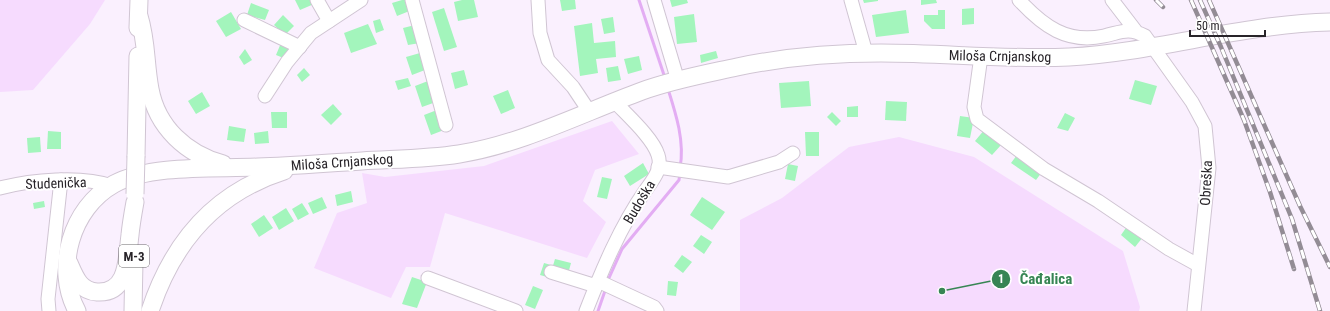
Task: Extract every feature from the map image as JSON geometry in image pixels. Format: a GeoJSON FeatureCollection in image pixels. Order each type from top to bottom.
{"type":"FeatureCollection","features":[{"type":"Feature","properties":{"kind":"main road","name":"M-3"},"geometry":{"type":"LineString","coordinates":[[133,311],[139,8]]}},
{"type":"Feature","properties":{"kind":"main road"},"geometry":{"type":"LineString","coordinates":[[139,8],[146,44],[152,97],[166,126],[180,142],[198,156],[210,161],[237,168],[242,172],[244,179],[239,191]]}},
{"type":"Feature","properties":{"kind":"main road","name":"Miloša Crnjanskog"},"geometry":{"type":"LineString","coordinates":[[77,311],[68,287],[67,259],[71,239],[80,218],[93,201],[112,186],[129,178],[144,174],[185,170],[436,156],[475,151],[504,143],[653,87],[764,62],[807,56],[866,53],[1061,57],[1102,54],[1258,27],[1330,22]]}},
{"type":"Feature","properties":{"kind":"main road"},"geometry":{"type":"LineString","coordinates":[[150,311],[162,277],[183,242],[206,217],[239,191],[278,173],[322,163]]}},
{"type":"Feature","properties":{"kind":"main road"},"geometry":{"type":"LineString","coordinates":[[67,259],[76,279],[85,288],[92,291],[103,292],[117,285],[124,277],[127,267],[135,198]]}},
{"type":"Feature","properties":{"kind":"street"},"geometry":{"type":"LineString","coordinates":[[317,0],[329,21]]}},
{"type":"Feature","properties":{"kind":"street"},"geometry":{"type":"LineString","coordinates":[[265,96],[287,62],[311,33],[361,0]]}},
{"type":"Feature","properties":{"kind":"street"},"geometry":{"type":"LineString","coordinates":[[412,0],[446,125]]}},
{"type":"Feature","properties":{"kind":"street"},"geometry":{"type":"LineString","coordinates":[[538,0],[540,33],[548,60],[573,87],[589,111]]}},
{"type":"Feature","properties":{"kind":"street"},"geometry":{"type":"LineString","coordinates":[[654,0],[674,82]]}},
{"type":"Feature","properties":{"kind":"street"},"geometry":{"type":"LineString","coordinates":[[851,0],[866,53]]}},
{"type":"Feature","properties":{"kind":"street"},"geometry":{"type":"LineString","coordinates":[[1019,0],[1045,26],[1061,33],[1083,38],[1135,30]]}},
{"type":"Feature","properties":{"kind":"street","name":"Obreška"},"geometry":{"type":"LineString","coordinates":[[1112,0],[1135,30],[1146,36],[1192,102],[1205,126],[1209,168],[1194,311]]}},
{"type":"Feature","properties":{"kind":"street"},"geometry":{"type":"LineString","coordinates":[[244,20],[300,47]]}},
{"type":"Feature","properties":{"kind":"street"},"geometry":{"type":"LineString","coordinates":[[980,56],[974,107],[977,119],[1044,169],[1098,201],[1169,249],[1198,265]]}},
{"type":"Feature","properties":{"kind":"street","name":"Budoška"},"geometry":{"type":"LineString","coordinates":[[586,311],[597,283],[633,208],[658,172],[664,168],[650,142],[614,101]]}},
{"type":"Feature","properties":{"kind":"street"},"geometry":{"type":"LineString","coordinates":[[664,168],[728,177],[779,162],[793,153]]}},
{"type":"Feature","properties":{"kind":"street"},"geometry":{"type":"LineString","coordinates":[[49,311],[48,299],[61,180]]}},
{"type":"Feature","properties":{"kind":"street","name":"Studenička"},"geometry":{"type":"LineString","coordinates":[[0,188],[15,184],[61,180],[101,182],[112,186]]}},
{"type":"Feature","properties":{"kind":"street"},"geometry":{"type":"LineString","coordinates":[[551,272],[597,283],[654,307],[657,311]]}},
{"type":"Feature","properties":{"kind":"street"},"geometry":{"type":"LineString","coordinates":[[428,278],[516,311]]}},
{"type":"Feature","properties":{"kind":"shaded area"},"geometry":{"type":"Polygon","coordinates":[[[0,0],[105,0],[90,24],[33,90],[0,92],[0,0]]]}},
{"type":"Feature","properties":{"kind":"shaded area"},"geometry":{"type":"Polygon","coordinates":[[[612,121],[639,154],[595,170],[583,201],[606,222],[587,258],[445,213],[430,267],[406,267],[391,298],[314,268],[337,213],[367,203],[362,173],[385,177],[484,166],[612,121]]]}},
{"type":"Feature","properties":{"kind":"shaded area"},"geometry":{"type":"Polygon","coordinates":[[[899,137],[974,157],[1123,251],[1140,307],[1139,311],[740,311],[740,220],[782,198],[849,147],[899,137]]]}},
{"type":"Feature","properties":{"kind":"building"},"geometry":{"type":"Polygon","coordinates":[[[295,0],[312,0],[314,4],[300,10],[295,0]]]}},
{"type":"Feature","properties":{"kind":"building"},"geometry":{"type":"Polygon","coordinates":[[[402,0],[409,0],[412,10],[397,16],[392,3],[402,0]]]}},
{"type":"Feature","properties":{"kind":"building"},"geometry":{"type":"Polygon","coordinates":[[[474,0],[478,17],[458,21],[454,2],[474,0]]]}},
{"type":"Feature","properties":{"kind":"building"},"geometry":{"type":"Polygon","coordinates":[[[560,0],[575,0],[576,9],[562,11],[560,0]]]}},
{"type":"Feature","properties":{"kind":"building"},"geometry":{"type":"Polygon","coordinates":[[[670,0],[687,0],[688,3],[672,7],[670,0]]]}},
{"type":"Feature","properties":{"kind":"building"},"geometry":{"type":"Polygon","coordinates":[[[863,0],[878,0],[878,1],[864,3],[863,0]]]}},
{"type":"Feature","properties":{"kind":"building"},"geometry":{"type":"Polygon","coordinates":[[[921,0],[936,0],[937,3],[921,5],[921,0]]]}},
{"type":"Feature","properties":{"kind":"building"},"geometry":{"type":"Polygon","coordinates":[[[251,3],[269,10],[265,20],[247,15],[251,3]]]}},
{"type":"Feature","properties":{"kind":"building"},"geometry":{"type":"Polygon","coordinates":[[[444,8],[457,47],[444,51],[432,12],[444,8]]]}},
{"type":"Feature","properties":{"kind":"building"},"geometry":{"type":"Polygon","coordinates":[[[974,8],[974,24],[962,25],[962,9],[974,8]]]}},
{"type":"Feature","properties":{"kind":"building"},"geometry":{"type":"Polygon","coordinates":[[[906,10],[909,33],[876,37],[872,15],[906,10]]]}},
{"type":"Feature","properties":{"kind":"building"},"geometry":{"type":"Polygon","coordinates":[[[938,10],[945,10],[945,29],[932,29],[924,21],[924,15],[938,15],[938,10]]]}},
{"type":"Feature","properties":{"kind":"building"},"geometry":{"type":"Polygon","coordinates":[[[231,12],[241,29],[226,37],[216,21],[231,12]]]}},
{"type":"Feature","properties":{"kind":"building"},"geometry":{"type":"Polygon","coordinates":[[[694,14],[697,42],[677,44],[674,17],[694,14]]]}},
{"type":"Feature","properties":{"kind":"building"},"geometry":{"type":"Polygon","coordinates":[[[283,15],[294,26],[285,35],[274,25],[283,15]]]}},
{"type":"Feature","properties":{"kind":"building"},"geometry":{"type":"Polygon","coordinates":[[[613,17],[615,32],[604,34],[601,19],[613,17]]]}},
{"type":"Feature","properties":{"kind":"building"},"geometry":{"type":"Polygon","coordinates":[[[380,19],[384,30],[376,33],[373,21],[380,19]]]}},
{"type":"Feature","properties":{"kind":"building"},"geometry":{"type":"Polygon","coordinates":[[[592,23],[594,43],[615,41],[616,57],[596,59],[598,73],[580,76],[574,26],[592,23]]]}},
{"type":"Feature","properties":{"kind":"building"},"geometry":{"type":"Polygon","coordinates":[[[368,24],[377,44],[351,53],[344,33],[368,24]]]}},
{"type":"Feature","properties":{"kind":"building"},"geometry":{"type":"Polygon","coordinates":[[[415,25],[420,43],[408,45],[403,28],[415,25]]]}},
{"type":"Feature","properties":{"kind":"building"},"geometry":{"type":"Polygon","coordinates":[[[281,43],[291,47],[286,59],[276,55],[281,43]]]}},
{"type":"Feature","properties":{"kind":"building"},"geometry":{"type":"Polygon","coordinates":[[[245,49],[252,60],[244,65],[239,57],[245,49]]]}},
{"type":"Feature","properties":{"kind":"building"},"geometry":{"type":"Polygon","coordinates":[[[716,51],[718,58],[701,63],[700,55],[716,51]]]}},
{"type":"Feature","properties":{"kind":"building"},"geometry":{"type":"Polygon","coordinates":[[[420,53],[425,70],[412,75],[406,57],[420,53]]]}},
{"type":"Feature","properties":{"kind":"building"},"geometry":{"type":"Polygon","coordinates":[[[639,56],[642,70],[628,74],[624,59],[639,56]]]}},
{"type":"Feature","properties":{"kind":"building"},"geometry":{"type":"Polygon","coordinates":[[[618,66],[621,80],[608,82],[606,68],[618,66]]]}},
{"type":"Feature","properties":{"kind":"building"},"geometry":{"type":"Polygon","coordinates":[[[304,68],[310,75],[302,82],[297,75],[304,68]]]}},
{"type":"Feature","properties":{"kind":"building"},"geometry":{"type":"Polygon","coordinates":[[[464,70],[468,85],[455,89],[451,73],[464,70]]]}},
{"type":"Feature","properties":{"kind":"building"},"geometry":{"type":"Polygon","coordinates":[[[408,78],[411,86],[398,90],[395,81],[408,78]]]}},
{"type":"Feature","properties":{"kind":"building"},"geometry":{"type":"Polygon","coordinates":[[[1135,80],[1157,86],[1151,105],[1129,99],[1135,80]]]}},
{"type":"Feature","properties":{"kind":"building"},"geometry":{"type":"Polygon","coordinates":[[[428,81],[436,102],[422,107],[415,86],[428,81]]]}},
{"type":"Feature","properties":{"kind":"building"},"geometry":{"type":"Polygon","coordinates":[[[809,81],[811,106],[781,108],[779,83],[809,81]]]}},
{"type":"Feature","properties":{"kind":"building"},"geometry":{"type":"Polygon","coordinates":[[[508,90],[515,108],[501,114],[493,96],[508,90]]]}},
{"type":"Feature","properties":{"kind":"building"},"geometry":{"type":"Polygon","coordinates":[[[202,92],[210,106],[196,114],[188,101],[202,92]]]}},
{"type":"Feature","properties":{"kind":"building"},"geometry":{"type":"Polygon","coordinates":[[[886,101],[907,102],[906,121],[885,120],[886,101]]]}},
{"type":"Feature","properties":{"kind":"building"},"geometry":{"type":"Polygon","coordinates":[[[333,104],[342,114],[331,125],[321,115],[333,104]]]}},
{"type":"Feature","properties":{"kind":"building"},"geometry":{"type":"Polygon","coordinates":[[[858,106],[858,117],[847,117],[847,107],[858,106]]]}},
{"type":"Feature","properties":{"kind":"building"},"geometry":{"type":"Polygon","coordinates":[[[437,110],[444,130],[431,135],[424,115],[437,110]]]}},
{"type":"Feature","properties":{"kind":"building"},"geometry":{"type":"Polygon","coordinates":[[[271,112],[287,112],[287,128],[272,128],[271,112]]]}},
{"type":"Feature","properties":{"kind":"building"},"geometry":{"type":"Polygon","coordinates":[[[832,112],[841,121],[836,126],[827,117],[832,112]]]}},
{"type":"Feature","properties":{"kind":"building"},"geometry":{"type":"Polygon","coordinates":[[[1065,113],[1075,118],[1068,131],[1057,128],[1065,113]]]}},
{"type":"Feature","properties":{"kind":"building"},"geometry":{"type":"Polygon","coordinates":[[[960,116],[974,118],[970,138],[957,136],[960,116]]]}},
{"type":"Feature","properties":{"kind":"building"},"geometry":{"type":"Polygon","coordinates":[[[229,126],[246,129],[244,142],[227,140],[229,126]]]}},
{"type":"Feature","properties":{"kind":"building"},"geometry":{"type":"Polygon","coordinates":[[[985,129],[1002,144],[992,155],[975,141],[985,129]]]}},
{"type":"Feature","properties":{"kind":"building"},"geometry":{"type":"Polygon","coordinates":[[[48,131],[61,132],[61,149],[47,149],[48,131]]]}},
{"type":"Feature","properties":{"kind":"building"},"geometry":{"type":"Polygon","coordinates":[[[268,131],[269,143],[255,144],[254,133],[268,131]]]}},
{"type":"Feature","properties":{"kind":"building"},"geometry":{"type":"Polygon","coordinates":[[[805,132],[819,132],[819,156],[806,156],[805,132]]]}},
{"type":"Feature","properties":{"kind":"building"},"geometry":{"type":"Polygon","coordinates":[[[40,137],[41,152],[28,153],[27,138],[40,137]]]}},
{"type":"Feature","properties":{"kind":"building"},"geometry":{"type":"Polygon","coordinates":[[[1017,155],[1042,172],[1036,180],[1011,163],[1017,155]]]}},
{"type":"Feature","properties":{"kind":"building"},"geometry":{"type":"Polygon","coordinates":[[[643,163],[649,174],[630,186],[624,176],[643,163]]]}},
{"type":"Feature","properties":{"kind":"building"},"geometry":{"type":"Polygon","coordinates":[[[788,164],[798,166],[795,181],[785,179],[788,164]]]}},
{"type":"Feature","properties":{"kind":"building"},"geometry":{"type":"Polygon","coordinates":[[[602,177],[612,179],[607,199],[597,197],[602,177]]]}},
{"type":"Feature","properties":{"kind":"building"},"geometry":{"type":"Polygon","coordinates":[[[351,191],[353,202],[337,206],[335,195],[351,191]]]}},
{"type":"Feature","properties":{"kind":"building"},"geometry":{"type":"Polygon","coordinates":[[[322,197],[327,208],[313,214],[308,203],[322,197]]]}},
{"type":"Feature","properties":{"kind":"building"},"geometry":{"type":"Polygon","coordinates":[[[702,197],[725,212],[712,230],[690,215],[702,197]]]}},
{"type":"Feature","properties":{"kind":"building"},"geometry":{"type":"Polygon","coordinates":[[[44,201],[45,207],[34,209],[33,203],[44,201]]]}},
{"type":"Feature","properties":{"kind":"building"},"geometry":{"type":"Polygon","coordinates":[[[302,203],[309,214],[298,220],[292,209],[302,203]]]}},
{"type":"Feature","properties":{"kind":"building"},"geometry":{"type":"Polygon","coordinates":[[[286,208],[294,221],[279,230],[272,217],[286,208]]]}},
{"type":"Feature","properties":{"kind":"building"},"geometry":{"type":"Polygon","coordinates":[[[264,215],[273,228],[259,237],[251,224],[264,215]]]}},
{"type":"Feature","properties":{"kind":"building"},"geometry":{"type":"Polygon","coordinates":[[[1128,225],[1143,237],[1135,247],[1121,235],[1128,225]]]}},
{"type":"Feature","properties":{"kind":"building"},"geometry":{"type":"Polygon","coordinates":[[[701,235],[712,242],[704,254],[693,246],[701,235]]]}},
{"type":"Feature","properties":{"kind":"building"},"geometry":{"type":"Polygon","coordinates":[[[682,255],[692,262],[683,273],[674,266],[682,255]]]}},
{"type":"Feature","properties":{"kind":"building"},"geometry":{"type":"Polygon","coordinates":[[[555,259],[571,263],[568,274],[552,269],[555,259]]]}},
{"type":"Feature","properties":{"kind":"building"},"geometry":{"type":"Polygon","coordinates":[[[544,263],[551,265],[547,277],[540,275],[544,263]]]}},
{"type":"Feature","properties":{"kind":"building"},"geometry":{"type":"Polygon","coordinates":[[[412,277],[427,282],[417,308],[402,304],[412,277]]]}},
{"type":"Feature","properties":{"kind":"building"},"geometry":{"type":"Polygon","coordinates":[[[668,281],[678,282],[676,296],[667,295],[668,281]]]}},
{"type":"Feature","properties":{"kind":"building"},"geometry":{"type":"Polygon","coordinates":[[[533,286],[543,290],[535,309],[525,305],[533,286]]]}},
{"type":"Feature","properties":{"kind":"waterway"},"geometry":{"type":"LineString","coordinates":[[639,0],[665,78]]}},
{"type":"Feature","properties":{"kind":"waterway"},"geometry":{"type":"LineString","coordinates":[[668,89],[677,118],[681,138],[680,168]]}},
{"type":"Feature","properties":{"kind":"waterway"},"geometry":{"type":"LineString","coordinates":[[609,278],[622,249],[679,180],[680,173]]}},
{"type":"Feature","properties":{"kind":"waterway"},"geometry":{"type":"LineString","coordinates":[[598,311],[606,288]]}},
{"type":"Feature","properties":{"kind":"railway"},"geometry":{"type":"LineString","coordinates":[[1156,0],[1163,7]]}},
{"type":"Feature","properties":{"kind":"railway"},"geometry":{"type":"LineString","coordinates":[[1191,0],[1244,120],[1270,192],[1294,269]]}},
{"type":"Feature","properties":{"kind":"railway"},"geometry":{"type":"LineString","coordinates":[[1200,0],[1292,219],[1320,311]]}},
{"type":"Feature","properties":{"kind":"railway"},"geometry":{"type":"LineString","coordinates":[[1209,0],[1300,206],[1330,267]]}},
{"type":"Feature","properties":{"kind":"place","name":"Čađalica"},"geometry":{"type":"Point","coordinates":[942,291]}}]}
